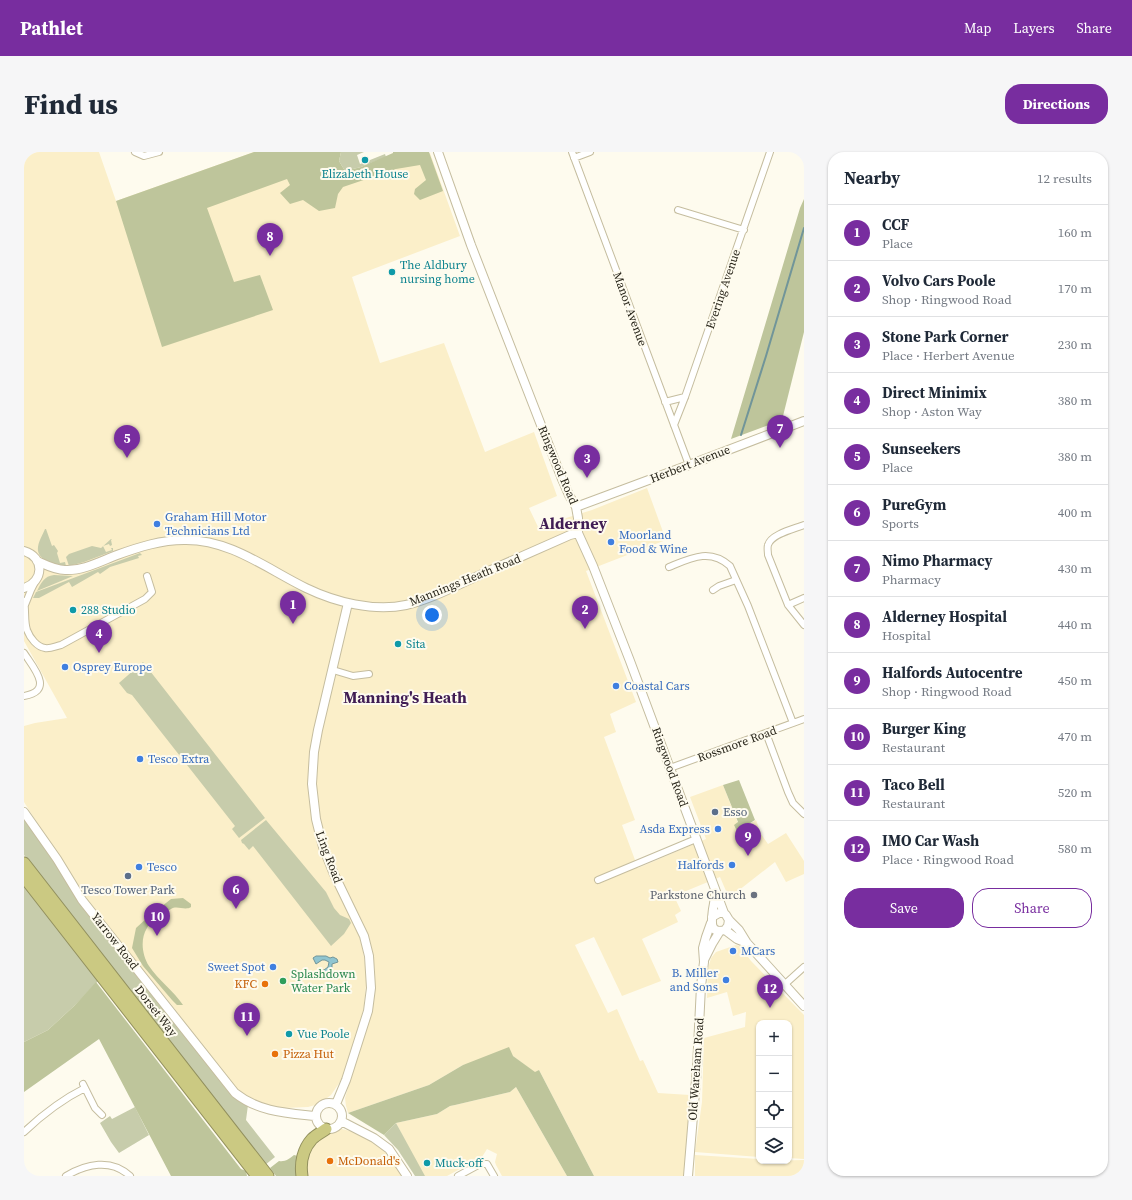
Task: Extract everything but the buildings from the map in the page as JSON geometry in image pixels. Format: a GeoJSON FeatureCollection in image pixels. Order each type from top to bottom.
{"type":"FeatureCollection","features":[{"type":"Feature","properties":{"kind":"highway","name":"Dorset Way"},"geometry":{"type":"LineString","coordinates":[[24,863],[268,1176]]}},
{"type":"Feature","properties":{"kind":"highway","name":"Dorset Way"},"geometry":{"type":"LineString","coordinates":[[24,877],[256,1176]]}},
{"type":"Feature","properties":{"kind":"highway"},"geometry":{"type":"LineString","coordinates":[[302,1176],[301,1164],[306,1148],[313,1138],[326,1129]]}},
{"type":"Feature","properties":{"kind":"street"},"geometry":{"type":"LineString","coordinates":[[135,152],[144,156],[159,152]]}},
{"type":"Feature","properties":{"kind":"street","name":"Ringwood Road"},"geometry":{"type":"LineString","coordinates":[[438,152],[471,245],[568,495],[576,507],[578,534],[593,566],[715,890],[727,917],[739,930],[747,943],[804,1006]]}},
{"type":"Feature","properties":{"kind":"street"},"geometry":{"type":"LineString","coordinates":[[573,155],[590,152]]}},
{"type":"Feature","properties":{"kind":"street","name":"Evering Avenue"},"geometry":{"type":"LineString","coordinates":[[674,425],[744,230],[770,152]]}},
{"type":"Feature","properties":{"kind":"street","name":"Manor Avenue"},"geometry":{"type":"LineString","coordinates":[[573,155],[689,465]]}},
{"type":"Feature","properties":{"kind":"street"},"geometry":{"type":"LineString","coordinates":[[678,210],[744,230]]}},
{"type":"Feature","properties":{"kind":"street"},"geometry":{"type":"LineString","coordinates":[[665,402],[685,397]]}},
{"type":"Feature","properties":{"kind":"street","name":"Herbert Avenue"},"geometry":{"type":"LineString","coordinates":[[576,507],[804,421]]}},
{"type":"Feature","properties":{"kind":"street"},"geometry":{"type":"LineString","coordinates":[[804,525],[772,538],[767,546],[768,555],[788,605],[804,625]]}},
{"type":"Feature","properties":{"kind":"street","name":"Mannings Heath Road"},"geometry":{"type":"LineString","coordinates":[[24,551],[30,553],[37,561],[54,569],[76,570],[154,544],[184,540],[199,540],[230,548],[307,588],[332,598],[360,606],[393,606],[415,602],[570,535],[578,534]]}},
{"type":"Feature","properties":{"kind":"street"},"geometry":{"type":"LineString","coordinates":[[669,567],[694,557],[707,556],[726,562],[730,566],[748,606],[793,723]]}},
{"type":"Feature","properties":{"kind":"street"},"geometry":{"type":"LineString","coordinates":[[37,561],[40,570],[25,604],[27,630],[32,639],[45,648],[52,648],[61,645],[145,599],[152,592],[147,576]]}},
{"type":"Feature","properties":{"kind":"street"},"geometry":{"type":"LineString","coordinates":[[24,588],[31,586],[43,573],[54,569]]}},
{"type":"Feature","properties":{"kind":"street"},"geometry":{"type":"LineString","coordinates":[[713,590],[719,586],[736,580]]}},
{"type":"Feature","properties":{"kind":"street"},"geometry":{"type":"LineString","coordinates":[[788,605],[804,598]]}},
{"type":"Feature","properties":{"kind":"street","name":"Ling Road"},"geometry":{"type":"LineString","coordinates":[[336,1104],[346,1080],[368,1010],[371,988],[369,956],[364,936],[328,859],[319,834],[312,784],[314,752],[348,603]]}},
{"type":"Feature","properties":{"kind":"street"},"geometry":{"type":"LineString","coordinates":[[24,653],[40,678],[38,690],[32,694],[24,696]]}},
{"type":"Feature","properties":{"kind":"street"},"geometry":{"type":"LineString","coordinates":[[333,670],[353,676],[369,674]]}},
{"type":"Feature","properties":{"kind":"street","name":"Rossmore Road"},"geometry":{"type":"LineString","coordinates":[[670,768],[804,719]]}},
{"type":"Feature","properties":{"kind":"street"},"geometry":{"type":"LineString","coordinates":[[766,732],[793,803],[804,814]]}},
{"type":"Feature","properties":{"kind":"street","name":"Yarrow Road"},"geometry":{"type":"LineString","coordinates":[[24,812],[57,859],[82,900],[235,1092],[244,1100],[268,1110],[315,1116]]}},
{"type":"Feature","properties":{"kind":"street"},"geometry":{"type":"LineString","coordinates":[[598,880],[696,839]]}},
{"type":"Feature","properties":{"kind":"street","name":"Ringwood Road"},"geometry":{"type":"LineString","coordinates":[[712,920],[715,890]]}},
{"type":"Feature","properties":{"kind":"street"},"geometry":{"type":"LineString","coordinates":[[716,914],[727,917],[728,926],[723,930],[713,928],[712,920],[716,914]]}},
{"type":"Feature","properties":{"kind":"street","name":"Old Wareham Road"},"geometry":{"type":"LineString","coordinates":[[688,1176],[704,962],[703,948],[712,920]]}},
{"type":"Feature","properties":{"kind":"street","name":"Ringwood Road"},"geometry":{"type":"LineString","coordinates":[[723,930],[737,939],[747,943]]}},
{"type":"Feature","properties":{"kind":"street","name":"Old Wareham Road"},"geometry":{"type":"LineString","coordinates":[[704,962],[712,944],[723,930]]}},
{"type":"Feature","properties":{"kind":"street"},"geometry":{"type":"LineString","coordinates":[[784,985],[804,967]]}},
{"type":"Feature","properties":{"kind":"street"},"geometry":{"type":"LineString","coordinates":[[24,1132],[84,1086],[95,1108],[102,1115]]}},
{"type":"Feature","properties":{"kind":"street"},"geometry":{"type":"LineString","coordinates":[[332,1102],[336,1104],[341,1110],[342,1114],[341,1121],[337,1126],[330,1129],[326,1129],[319,1125],[316,1122],[315,1116],[319,1106],[323,1103],[332,1102]]}},
{"type":"Feature","properties":{"kind":"street"},"geometry":{"type":"LineString","coordinates":[[341,1121],[374,1138],[389,1149],[407,1176]]}},
{"type":"Feature","properties":{"kind":"street"},"geometry":{"type":"LineString","coordinates":[[66,1176],[86,1166],[105,1164],[121,1169],[130,1176]]}},
{"type":"Feature","properties":{"kind":"street"},"geometry":{"type":"LineString","coordinates":[[458,1176],[480,1164],[487,1164],[494,1176]]}},
{"type":"Feature","properties":{"kind":"shaded area"},"geometry":{"type":"Polygon","coordinates":[[[24,152],[99,152],[116,201],[254,152],[327,152],[338,182],[430,153],[460,236],[352,277],[380,363],[444,343],[485,452],[534,432],[557,496],[529,508],[540,531],[566,518],[592,510],[647,488],[666,540],[586,571],[636,702],[610,714],[616,732],[604,737],[635,820],[622,825],[638,868],[706,839],[690,797],[723,785],[738,823],[737,831],[756,820],[761,834],[768,844],[786,833],[804,861],[804,874],[786,882],[775,862],[729,898],[720,877],[674,896],[681,911],[675,915],[678,922],[642,939],[661,981],[622,996],[594,937],[575,945],[608,1013],[617,1009],[640,1061],[643,1060],[658,1093],[690,1095],[684,1176],[594,1176],[539,1070],[535,1073],[513,1056],[463,1065],[429,1085],[348,1113],[345,1098],[372,1009],[375,988],[373,956],[367,934],[361,922],[351,919],[356,925],[361,940],[367,975],[362,1015],[342,1079],[331,1095],[319,1104],[308,1107],[284,1108],[268,1106],[255,1101],[245,1096],[237,1089],[209,1055],[171,1004],[85,899],[24,802],[24,726],[67,718],[24,641],[24,152]]]}},
{"type":"Feature","properties":{"kind":"shaded area"},"geometry":{"type":"Polygon","coordinates":[[[736,945],[740,946],[751,961],[804,1015],[804,1159],[792,1158],[792,1020],[756,1020],[756,1157],[695,1152],[702,1102],[704,1038],[745,1027],[746,1012],[733,1016],[727,992],[707,998],[708,969],[711,958],[716,952],[736,945]]]}},
{"type":"Feature","properties":{"kind":"shaded area"},"geometry":{"type":"Polygon","coordinates":[[[516,1087],[567,1176],[502,1176],[495,1162],[497,1154],[487,1149],[482,1157],[447,1176],[423,1176],[396,1123],[437,1114],[450,1106],[510,1092],[516,1087]]]}},
{"type":"Feature","properties":{"kind":"shaded area"},"geometry":{"type":"Polygon","coordinates":[[[342,1129],[358,1133],[379,1144],[388,1154],[402,1176],[307,1176],[307,1156],[317,1140],[330,1131],[342,1129]]]}},
{"type":"Feature","properties":{"kind":"shaded area"},"geometry":{"type":"Polygon","coordinates":[[[695,1155],[756,1159],[756,1164],[792,1164],[792,1160],[804,1160],[804,1176],[695,1176],[695,1155]]]}},
{"type":"Feature","properties":{"kind":"green space"},"geometry":{"type":"Polygon","coordinates":[[[254,152],[341,152],[339,161],[345,171],[361,167],[393,152],[429,152],[443,191],[420,200],[414,194],[415,189],[426,180],[420,165],[396,169],[343,187],[338,194],[335,208],[319,211],[303,200],[290,204],[280,193],[290,185],[287,179],[207,208],[234,282],[260,275],[273,310],[162,347],[116,201],[254,152]]]}},
{"type":"Feature","properties":{"kind":"green space"},"geometry":{"type":"Polygon","coordinates":[[[341,152],[364,152],[357,155],[360,164],[385,154],[386,157],[361,167],[345,171],[339,161],[341,152]]]}},
{"type":"Feature","properties":{"kind":"green space"},"geometry":{"type":"Polygon","coordinates":[[[804,199],[804,332],[782,420],[731,439],[800,208],[804,199]]]}},
{"type":"Feature","properties":{"kind":"green space"},"geometry":{"type":"Polygon","coordinates":[[[45,529],[52,546],[54,545],[58,551],[57,553],[60,563],[65,562],[66,566],[50,562],[39,555],[38,546],[45,529]]]}},
{"type":"Feature","properties":{"kind":"green space"},"geometry":{"type":"Polygon","coordinates":[[[112,539],[112,545],[110,546],[109,544],[103,546],[112,539]]]}},
{"type":"Feature","properties":{"kind":"green space"},"geometry":{"type":"Polygon","coordinates":[[[92,546],[101,548],[103,546],[106,552],[112,550],[111,548],[113,548],[113,551],[69,566],[66,557],[69,554],[92,546]]]}},
{"type":"Feature","properties":{"kind":"green space"},"geometry":{"type":"Polygon","coordinates":[[[140,553],[142,555],[138,556],[139,558],[110,567],[100,574],[98,572],[72,587],[69,582],[39,598],[33,598],[36,592],[140,553]]]}},
{"type":"Feature","properties":{"kind":"green space"},"geometry":{"type":"Polygon","coordinates":[[[54,575],[73,576],[37,591],[45,578],[54,575]]]}},
{"type":"Feature","properties":{"kind":"green space"},"geometry":{"type":"Polygon","coordinates":[[[143,662],[265,818],[239,838],[232,829],[235,826],[132,695],[127,693],[119,683],[143,662]]]}},
{"type":"Feature","properties":{"kind":"green space"},"geometry":{"type":"Polygon","coordinates":[[[739,780],[755,820],[737,831],[734,825],[738,822],[723,785],[739,780]]]}},
{"type":"Feature","properties":{"kind":"green space"},"geometry":{"type":"Polygon","coordinates":[[[24,817],[47,848],[80,903],[109,942],[213,1070],[248,1105],[246,1120],[275,1157],[265,1165],[24,855],[24,817]]]}},
{"type":"Feature","properties":{"kind":"green space"},"geometry":{"type":"Polygon","coordinates":[[[266,820],[326,892],[334,908],[340,915],[349,919],[351,923],[344,934],[331,946],[253,846],[249,850],[242,843],[241,840],[266,820]]]}},
{"type":"Feature","properties":{"kind":"green space"},"geometry":{"type":"Polygon","coordinates":[[[24,884],[99,980],[48,1030],[24,1042],[24,884]]]}},
{"type":"Feature","properties":{"kind":"green space"},"geometry":{"type":"Polygon","coordinates":[[[183,898],[191,904],[191,907],[173,908],[158,917],[149,925],[143,937],[143,952],[149,966],[183,1005],[177,1005],[143,966],[132,948],[136,928],[171,899],[183,898]]]}},
{"type":"Feature","properties":{"kind":"green space"},"geometry":{"type":"Polygon","coordinates":[[[96,982],[241,1169],[246,1171],[247,1176],[171,1176],[99,1039],[24,1092],[24,1042],[48,1030],[74,1006],[96,982]]]}},
{"type":"Feature","properties":{"kind":"green space"},"geometry":{"type":"Polygon","coordinates":[[[509,1047],[513,1056],[535,1072],[539,1070],[594,1176],[567,1176],[516,1087],[510,1092],[450,1106],[437,1114],[396,1123],[384,1135],[348,1113],[429,1085],[463,1065],[509,1047]]]}},
{"type":"Feature","properties":{"kind":"green space"},"geometry":{"type":"Polygon","coordinates":[[[135,1107],[149,1135],[119,1153],[100,1123],[110,1116],[112,1119],[135,1107]]]}},
{"type":"Feature","properties":{"kind":"green space"},"geometry":{"type":"Polygon","coordinates":[[[396,1123],[425,1176],[415,1176],[398,1150],[384,1135],[396,1123]]]}},
{"type":"Feature","properties":{"kind":"green space"},"geometry":{"type":"Polygon","coordinates":[[[294,1155],[298,1156],[296,1163],[297,1176],[276,1176],[270,1168],[279,1161],[287,1160],[294,1155]]]}},
{"type":"Feature","properties":{"kind":"water"},"geometry":{"type":"Polygon","coordinates":[[[316,956],[333,957],[337,959],[338,962],[332,964],[332,969],[329,972],[319,973],[319,971],[328,967],[329,962],[322,960],[316,964],[313,958],[316,956]]]}},
{"type":"Feature","properties":{"kind":"waterway"},"geometry":{"type":"LineString","coordinates":[[741,435],[804,228]]}},
{"type":"Feature","properties":{"kind":"place","name":"Elizabeth House"},"geometry":{"type":"Point","coordinates":[365,160]}},
{"type":"Feature","properties":{"kind":"place","name":"Alderney Hospital"},"geometry":{"type":"Point","coordinates":[270,256]}},
{"type":"Feature","properties":{"kind":"place","name":"The Aldbury nursing home"},"geometry":{"type":"Point","coordinates":[392,272]}},
{"type":"Feature","properties":{"kind":"place","name":"Nimo Pharmacy"},"geometry":{"type":"Point","coordinates":[780,448]}},
{"type":"Feature","properties":{"kind":"place","name":"Sunseekers"},"geometry":{"type":"Point","coordinates":[127,458]}},
{"type":"Feature","properties":{"kind":"place","name":"Stone Park Corner"},"geometry":{"type":"Point","coordinates":[587,478]}},
{"type":"Feature","properties":{"kind":"place","name":"Graham Hill Motor Technicians Ltd"},"geometry":{"type":"Point","coordinates":[157,524]}},
{"type":"Feature","properties":{"kind":"place","name":"Moorland Food & Wine"},"geometry":{"type":"Point","coordinates":[611,542]}},
{"type":"Feature","properties":{"kind":"place","name":"288 Studio"},"geometry":{"type":"Point","coordinates":[73,610]}},
{"type":"Feature","properties":{"kind":"place","name":"CCF"},"geometry":{"type":"Point","coordinates":[293,624]}},
{"type":"Feature","properties":{"kind":"place","name":"Volvo Cars Poole"},"geometry":{"type":"Point","coordinates":[585,629]}},
{"type":"Feature","properties":{"kind":"place","name":"Sita"},"geometry":{"type":"Point","coordinates":[398,644]}},
{"type":"Feature","properties":{"kind":"place","name":"Direct Minimix"},"geometry":{"type":"Point","coordinates":[99,653]}},
{"type":"Feature","properties":{"kind":"place","name":"Osprey Europe"},"geometry":{"type":"Point","coordinates":[65,667]}},
{"type":"Feature","properties":{"kind":"place","name":"Coastal Cars"},"geometry":{"type":"Point","coordinates":[616,686]}},
{"type":"Feature","properties":{"kind":"place","name":"Tesco Extra"},"geometry":{"type":"Point","coordinates":[140,759]}},
{"type":"Feature","properties":{"kind":"place","name":"Esso"},"geometry":{"type":"Point","coordinates":[715,812]}},
{"type":"Feature","properties":{"kind":"place","name":"Asda Express"},"geometry":{"type":"Point","coordinates":[718,829]}},
{"type":"Feature","properties":{"kind":"place","name":"Halfords Autocentre"},"geometry":{"type":"Point","coordinates":[748,856]}},
{"type":"Feature","properties":{"kind":"place","name":"Halfords"},"geometry":{"type":"Point","coordinates":[732,865]}},
{"type":"Feature","properties":{"kind":"place","name":"Tesco"},"geometry":{"type":"Point","coordinates":[139,867]}},
{"type":"Feature","properties":{"kind":"place","name":"Tesco Tower Park"},"geometry":{"type":"Point","coordinates":[128,876]}},
{"type":"Feature","properties":{"kind":"place","name":"Parkstone Church"},"geometry":{"type":"Point","coordinates":[754,895]}},
{"type":"Feature","properties":{"kind":"place","name":"PureGym"},"geometry":{"type":"Point","coordinates":[236,909]}},
{"type":"Feature","properties":{"kind":"place","name":"Burger King"},"geometry":{"type":"Point","coordinates":[157,936]}},
{"type":"Feature","properties":{"kind":"place","name":"MCars"},"geometry":{"type":"Point","coordinates":[733,951]}},
{"type":"Feature","properties":{"kind":"place","name":"Sweet Spot"},"geometry":{"type":"Point","coordinates":[273,967]}},
{"type":"Feature","properties":{"kind":"place","name":"B. Miller and Sons"},"geometry":{"type":"Point","coordinates":[726,980]}},
{"type":"Feature","properties":{"kind":"place","name":"Splashdown Water Park"},"geometry":{"type":"Point","coordinates":[283,981]}},
{"type":"Feature","properties":{"kind":"place","name":"KFC"},"geometry":{"type":"Point","coordinates":[265,984]}},
{"type":"Feature","properties":{"kind":"place","name":"IMO Car Wash"},"geometry":{"type":"Point","coordinates":[770,1008]}},
{"type":"Feature","properties":{"kind":"place","name":"Vue Poole"},"geometry":{"type":"Point","coordinates":[289,1034]}},
{"type":"Feature","properties":{"kind":"place","name":"Taco Bell"},"geometry":{"type":"Point","coordinates":[247,1036]}},
{"type":"Feature","properties":{"kind":"place","name":"Pizza Hut"},"geometry":{"type":"Point","coordinates":[275,1054]}},
{"type":"Feature","properties":{"kind":"place","name":"McDonald's"},"geometry":{"type":"Point","coordinates":[330,1161]}},
{"type":"Feature","properties":{"kind":"place","name":"Muck-off"},"geometry":{"type":"Point","coordinates":[427,1163]}},
{"type":"Feature","properties":{"kind":"district","name":"Alderney"},"geometry":{"type":"Point","coordinates":[573,523]}},
{"type":"Feature","properties":{"kind":"district","name":"Manning's Heath"},"geometry":{"type":"Point","coordinates":[405,697]}}]}
